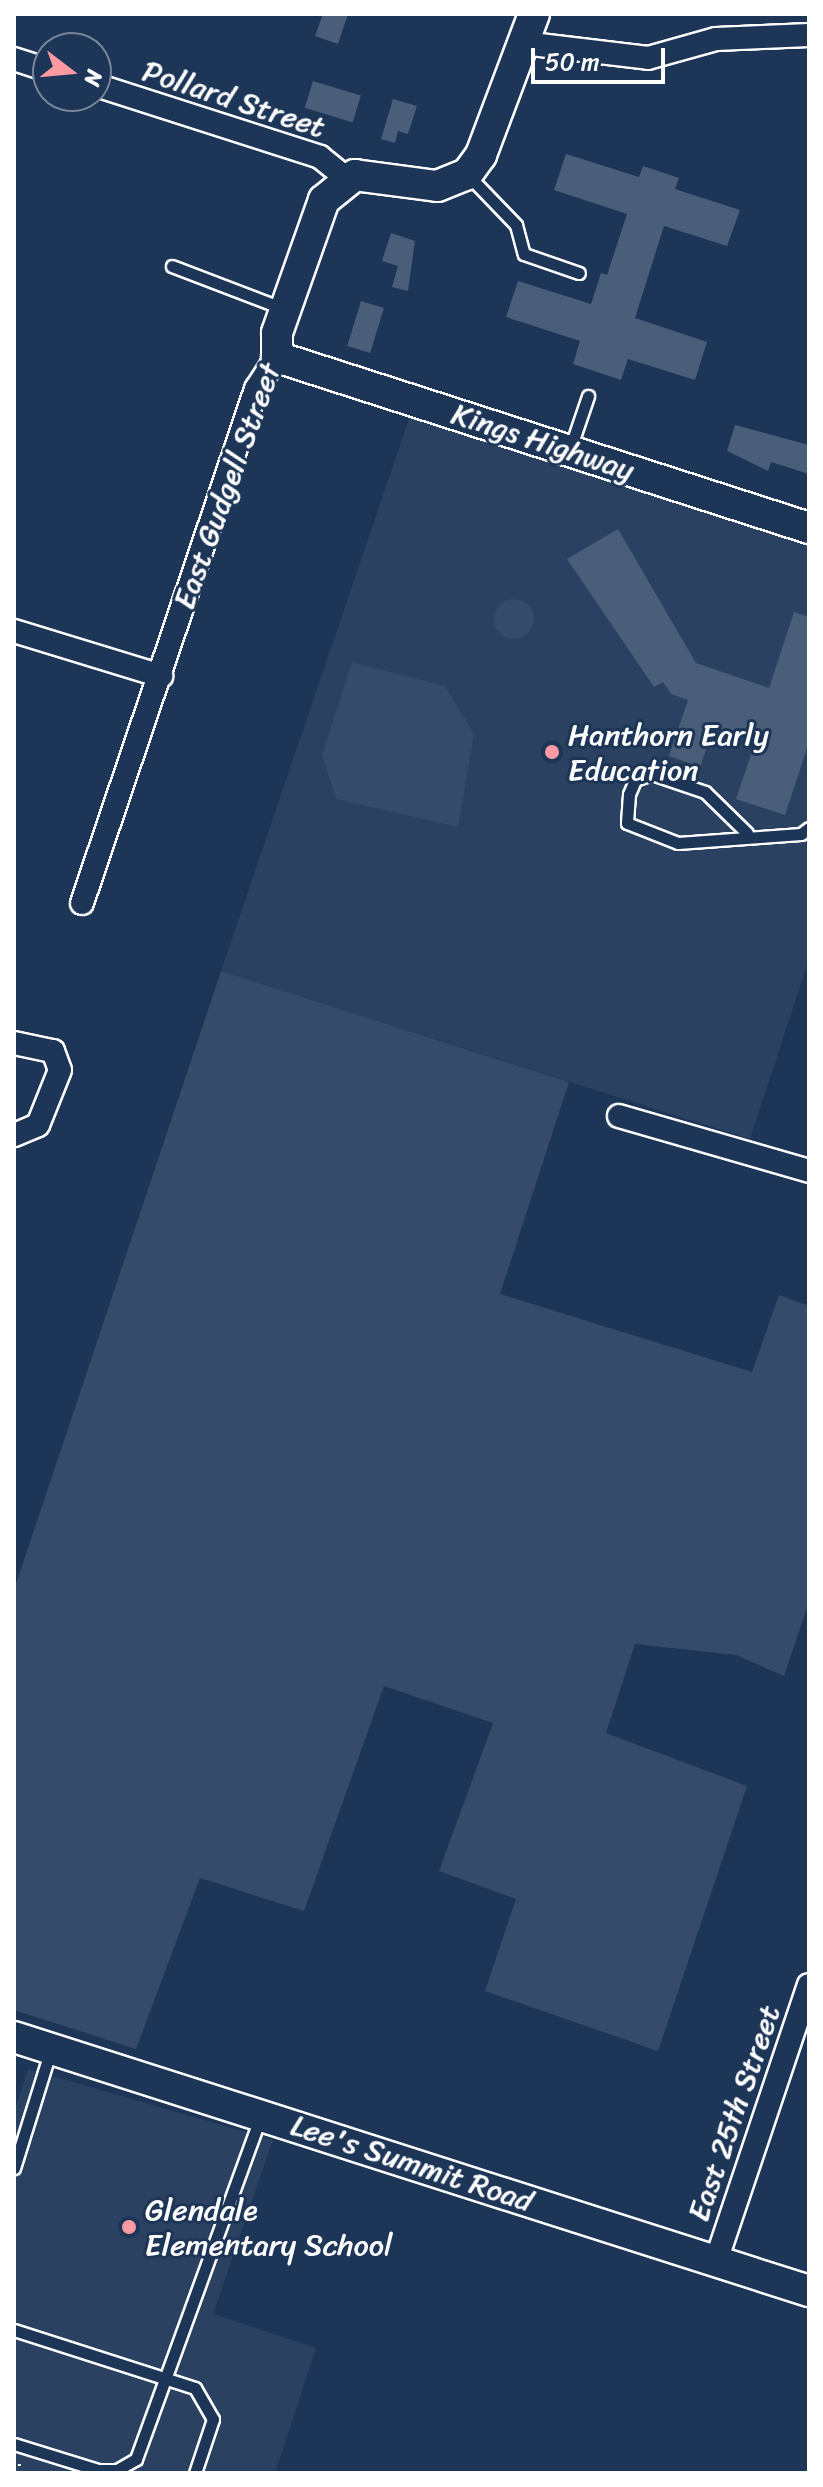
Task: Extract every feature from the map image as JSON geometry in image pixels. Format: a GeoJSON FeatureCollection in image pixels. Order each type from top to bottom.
{"type":"FeatureCollection","features":[{"type":"Feature","properties":{"kind":"street"},"geometry":{"type":"LineString","coordinates":[[347,179],[367,174],[437,186],[467,174],[481,155],[534,14]]}},
{"type":"Feature","properties":{"kind":"street"},"geometry":{"type":"LineString","coordinates":[[523,43],[648,58],[716,39],[809,35]]}},
{"type":"Feature","properties":{"kind":"street","name":"Pollard Street"},"geometry":{"type":"LineString","coordinates":[[112,90],[320,157],[347,179]]}},
{"type":"Feature","properties":{"kind":"street","name":"East Gudgell Street"},"geometry":{"type":"LineString","coordinates":[[82,903],[256,389],[277,357],[284,310],[318,209],[347,179]]}},
{"type":"Feature","properties":{"kind":"street","name":"Kings Highway"},"geometry":{"type":"LineString","coordinates":[[277,357],[809,528]]}},
{"type":"Feature","properties":{"kind":"street"},"geometry":{"type":"LineString","coordinates":[[14,631],[161,676]]}},
{"type":"Feature","properties":{"kind":"street"},"geometry":{"type":"LineString","coordinates":[[14,1043],[53,1051],[60,1070],[38,1125],[14,1135]]}},
{"type":"Feature","properties":{"kind":"street"},"geometry":{"type":"LineString","coordinates":[[619,1116],[809,1171]]}},
{"type":"Feature","properties":{"kind":"street","name":"East 25th Street"},"geometry":{"type":"LineString","coordinates":[[716,2261],[809,1985]]}},
{"type":"Feature","properties":{"kind":"street","name":"Lee's Summit Road"},"geometry":{"type":"LineString","coordinates":[[14,2037],[809,2291]]}},
{"type":"Feature","properties":{"kind":"lane"},"geometry":{"type":"LineString","coordinates":[[467,174],[516,225],[524,254],[579,273]]}},
{"type":"Feature","properties":{"kind":"lane"},"geometry":{"type":"LineString","coordinates":[[172,266],[284,310]]}},
{"type":"Feature","properties":{"kind":"lane"},"geometry":{"type":"LineString","coordinates":[[570,450],[588,396]]}},
{"type":"Feature","properties":{"kind":"lane"},"geometry":{"type":"LineString","coordinates":[[747,833],[705,792],[652,774],[635,780],[629,794],[627,823],[678,843],[747,833],[768,838],[809,828]]}},
{"type":"Feature","properties":{"kind":"lane"},"geometry":{"type":"LineString","coordinates":[[14,2168],[52,2049]]}},
{"type":"Feature","properties":{"kind":"lane"},"geometry":{"type":"LineString","coordinates":[[14,2444],[117,2470],[136,2459],[169,2378],[261,2114]]}},
{"type":"Feature","properties":{"kind":"lane"},"geometry":{"type":"LineString","coordinates":[[14,2330],[169,2378],[206,2398],[213,2419],[195,2473]]}},
{"type":"Feature","properties":{"kind":"path"},"geometry":{"type":"LineString","coordinates":[[17,2473],[20,2462]]}},
{"type":"Feature","properties":{"kind":"shaded area","name":"Hanthorn Early Education"},"geometry":{"type":"Polygon","coordinates":[[[410,416],[809,546],[809,959],[750,1139],[221,971],[410,416]]]}},
{"type":"Feature","properties":{"kind":"shaded area"},"geometry":{"type":"Polygon","coordinates":[[[514,599],[528,605],[534,619],[528,633],[514,639],[500,633],[494,619],[500,605],[514,599]]]}},
{"type":"Feature","properties":{"kind":"shaded area"},"geometry":{"type":"Polygon","coordinates":[[[352,662],[445,686],[474,734],[458,827],[336,799],[322,755],[352,662]]]}},
{"type":"Feature","properties":{"kind":"shaded area"},"geometry":{"type":"Polygon","coordinates":[[[221,971],[569,1082],[500,1294],[752,1372],[779,1295],[809,1306],[809,1602],[784,1676],[736,1655],[635,1644],[606,1733],[747,1786],[658,2051],[485,1991],[516,1899],[439,1871],[493,1723],[384,1686],[304,1911],[200,1878],[136,2049],[14,2010],[14,1590],[221,971]]]}},
{"type":"Feature","properties":{"kind":"shaded area","name":"Glendale Elementary School"},"geometry":{"type":"Polygon","coordinates":[[[28,2069],[273,2140],[213,2314],[316,2348],[275,2473],[14,2473],[14,2112],[28,2069]]]}},
{"type":"Feature","properties":{"kind":"building"},"geometry":{"type":"Polygon","coordinates":[[[323,14],[348,14],[338,44],[315,36],[323,14]]]}},
{"type":"Feature","properties":{"kind":"building"},"geometry":{"type":"Polygon","coordinates":[[[313,81],[361,96],[353,122],[305,108],[313,81]]]}},
{"type":"Feature","properties":{"kind":"building"},"geometry":{"type":"Polygon","coordinates":[[[393,99],[417,106],[408,134],[398,131],[395,143],[381,139],[393,99]]]}},
{"type":"Feature","properties":{"kind":"building"},"geometry":{"type":"Polygon","coordinates":[[[566,154],[639,177],[643,166],[679,178],[675,189],[740,210],[727,246],[664,226],[635,318],[707,342],[695,380],[628,359],[621,380],[573,364],[580,341],[506,317],[518,281],[591,304],[601,273],[607,275],[627,214],[554,190],[566,154]]]}},
{"type":"Feature","properties":{"kind":"building"},"geometry":{"type":"Polygon","coordinates":[[[391,233],[415,241],[408,291],[392,287],[398,266],[382,261],[391,233]]]}},
{"type":"Feature","properties":{"kind":"building"},"geometry":{"type":"Polygon","coordinates":[[[361,301],[384,308],[370,353],[347,346],[361,301]]]}},
{"type":"Feature","properties":{"kind":"building"},"geometry":{"type":"Polygon","coordinates":[[[735,425],[809,445],[809,474],[771,462],[768,471],[727,451],[735,425]]]}},
{"type":"Feature","properties":{"kind":"building"},"geometry":{"type":"Polygon","coordinates":[[[618,529],[696,663],[769,688],[794,612],[809,617],[809,742],[785,815],[736,799],[756,740],[714,726],[700,767],[669,756],[688,700],[671,694],[663,682],[654,687],[567,559],[618,529]]]}},
{"type":"Feature","properties":{"kind":"place","name":"Hanthorn Early Education"},"geometry":{"type":"Point","coordinates":[552,752]}},
{"type":"Feature","properties":{"kind":"place","name":"Glendale Elementary School"},"geometry":{"type":"Point","coordinates":[129,2227]}}]}
